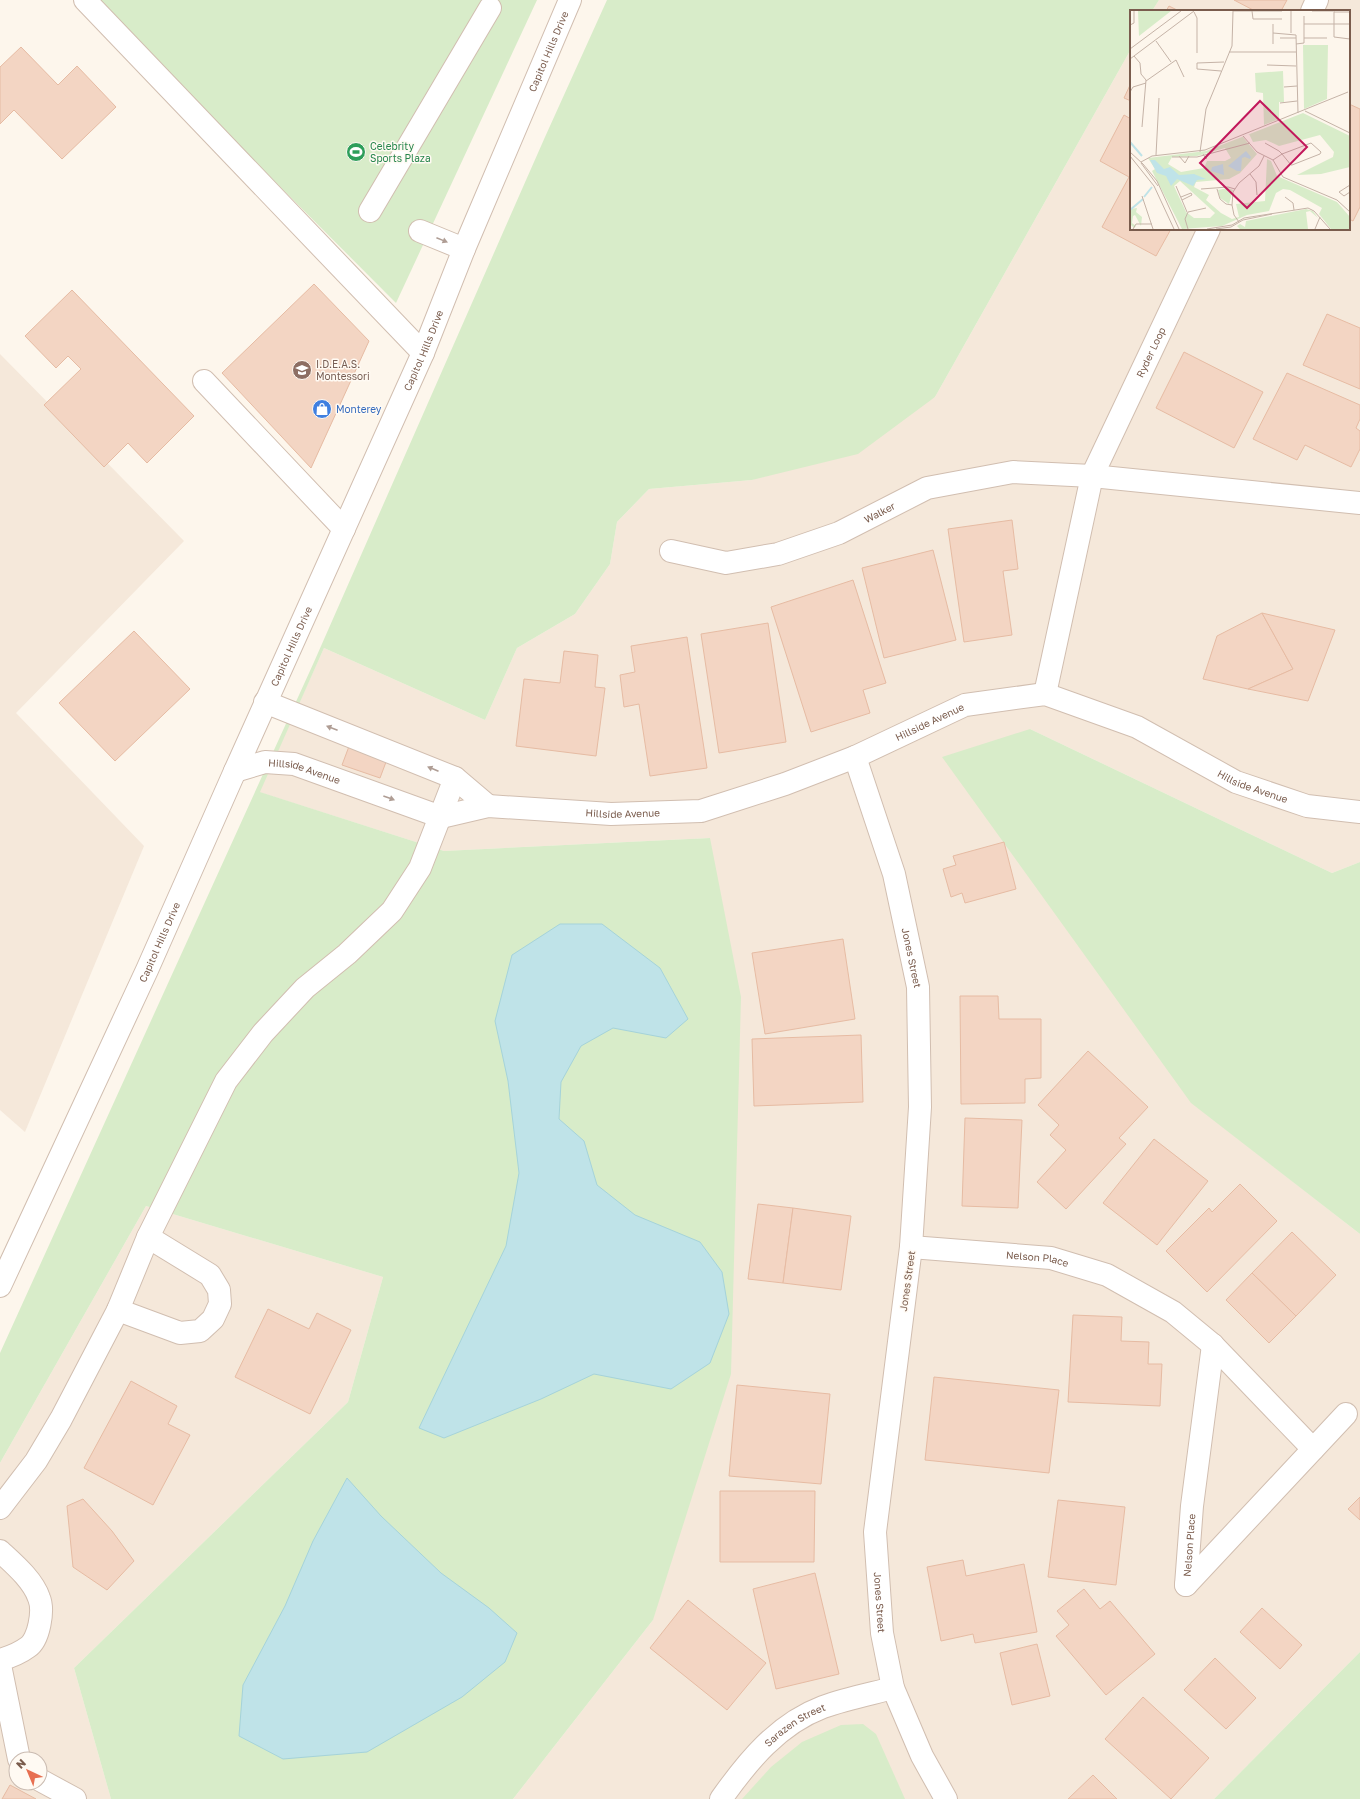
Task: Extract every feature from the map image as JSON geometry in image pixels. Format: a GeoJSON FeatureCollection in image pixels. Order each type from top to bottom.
{"type":"FeatureCollection","features":[{"type":"Feature","properties":{"kind":"street"},"geometry":{"type":"LineString","coordinates":[[85,0],[423,353]]}},
{"type":"Feature","properties":{"kind":"street","name":"Capitol Hills Drive"},"geometry":{"type":"LineString","coordinates":[[0,1286],[147,970],[423,353],[464,249],[570,0]]}},
{"type":"Feature","properties":{"kind":"street"},"geometry":{"type":"LineString","coordinates":[[1312,10],[1317,0]]}},
{"type":"Feature","properties":{"kind":"street"},"geometry":{"type":"LineString","coordinates":[[370,211],[490,8]]}},
{"type":"Feature","properties":{"kind":"street","name":"Ryder Loop"},"geometry":{"type":"LineString","coordinates":[[1045,694],[1092,476],[1209,230]]}},
{"type":"Feature","properties":{"kind":"street"},"geometry":{"type":"LineString","coordinates":[[420,231],[464,249]]}},
{"type":"Feature","properties":{"kind":"street"},"geometry":{"type":"LineString","coordinates":[[204,382],[344,529]]}},
{"type":"Feature","properties":{"kind":"street","name":"Walker"},"geometry":{"type":"LineString","coordinates":[[671,551],[726,563],[778,554],[839,533],[927,488],[1013,472],[1092,476]]}},
{"type":"Feature","properties":{"kind":"street"},"geometry":{"type":"LineString","coordinates":[[1092,476],[1360,503]]}},
{"type":"Feature","properties":{"kind":"street","name":"Hillside Avenue"},"geometry":{"type":"LineString","coordinates":[[235,771],[264,762],[294,764],[441,817],[488,806],[610,814],[701,811],[785,784],[855,757],[965,705],[1045,694],[1137,727],[1236,782],[1307,806],[1360,812]]}},
{"type":"Feature","properties":{"kind":"street"},"geometry":{"type":"LineString","coordinates":[[266,702],[455,778],[488,806]]}},
{"type":"Feature","properties":{"kind":"street","name":"Jones Street"},"geometry":{"type":"LineString","coordinates":[[855,757],[894,874],[918,987],[920,1107],[911,1247],[875,1532],[882,1634],[894,1688],[922,1756],[946,1799]]}},
{"type":"Feature","properties":{"kind":"street"},"geometry":{"type":"LineString","coordinates":[[0,1508],[36,1461],[61,1419],[118,1310],[148,1237],[226,1081],[263,1033],[305,988],[347,954],[392,911],[420,868],[455,778]]}},
{"type":"Feature","properties":{"kind":"street"},"geometry":{"type":"LineString","coordinates":[[118,1310],[180,1333],[200,1331],[213,1319],[220,1304],[219,1290],[210,1275],[148,1237]]}},
{"type":"Feature","properties":{"kind":"street","name":"Nelson Place"},"geometry":{"type":"LineString","coordinates":[[911,1247],[1050,1258],[1107,1274],[1173,1312],[1213,1345],[1313,1449]]}},
{"type":"Feature","properties":{"kind":"street","name":"Nelson Place"},"geometry":{"type":"LineString","coordinates":[[1213,1345],[1192,1506],[1186,1585],[1346,1414]]}},
{"type":"Feature","properties":{"kind":"street"},"geometry":{"type":"LineString","coordinates":[[0,1551],[14,1563],[30,1583],[40,1599],[41,1616],[38,1630],[30,1647],[10,1657],[0,1660]]}},
{"type":"Feature","properties":{"kind":"street"},"geometry":{"type":"LineString","coordinates":[[0,1665],[17,1751]]}},
{"type":"Feature","properties":{"kind":"street","name":"Sarazen Street"},"geometry":{"type":"LineString","coordinates":[[721,1799],[742,1769],[764,1745],[780,1731],[800,1717],[823,1707],[894,1688]]}},
{"type":"Feature","properties":{"kind":"street"},"geometry":{"type":"LineString","coordinates":[[48,1784],[75,1799]]}},
{"type":"Feature","properties":{"kind":"shaded area"},"geometry":{"type":"Polygon","coordinates":[[[1159,0],[1360,0],[1360,862],[1332,873],[1030,729],[1191,1102],[1360,1234],[1360,1652],[1214,1799],[513,1799],[653,1620],[710,838],[444,851],[259,792],[324,648],[485,720],[517,648],[575,614],[610,564],[617,522],[649,489],[752,480],[935,397],[1130,51],[1130,230],[1350,230],[1350,10],[1153,10],[1159,0]]]}},
{"type":"Feature","properties":{"kind":"shaded area"},"geometry":{"type":"Polygon","coordinates":[[[0,354],[184,541],[16,713],[144,846],[25,1132],[0,1110],[0,354]]]}},
{"type":"Feature","properties":{"kind":"shaded area"},"geometry":{"type":"Polygon","coordinates":[[[146,1206],[383,1277],[348,1402],[74,1668],[111,1799],[0,1799],[0,1463],[146,1206]]]}},
{"type":"Feature","properties":{"kind":"green space","name":"Celebrity Sports Plaza"},"geometry":{"type":"Polygon","coordinates":[[[94,0],[537,0],[396,303],[94,0]]]}},
{"type":"Feature","properties":{"kind":"green space"},"geometry":{"type":"Polygon","coordinates":[[[607,0],[1159,0],[1153,10],[1130,10],[1130,51],[935,397],[858,454],[752,480],[649,489],[617,522],[610,564],[575,614],[517,648],[485,720],[324,648],[260,792],[444,851],[710,838],[741,997],[731,1374],[653,1620],[513,1799],[111,1799],[74,1668],[348,1402],[383,1277],[146,1206],[0,1463],[0,1353],[314,662],[545,137],[607,0]]]}},
{"type":"Feature","properties":{"kind":"green space"},"geometry":{"type":"Polygon","coordinates":[[[1030,729],[1332,873],[1360,862],[1360,1234],[1191,1103],[942,757],[1030,729]]]}},
{"type":"Feature","properties":{"kind":"green space"},"geometry":{"type":"Polygon","coordinates":[[[1360,1652],[1360,1799],[1214,1799],[1360,1652]]]}},
{"type":"Feature","properties":{"kind":"green space"},"geometry":{"type":"Polygon","coordinates":[[[863,1724],[876,1734],[905,1799],[742,1799],[771,1767],[802,1742],[841,1725],[863,1724]]]}},
{"type":"Feature","properties":{"kind":"water"},"geometry":{"type":"Polygon","coordinates":[[[560,924],[602,924],[660,968],[688,1019],[666,1038],[613,1028],[581,1046],[561,1082],[559,1119],[584,1141],[597,1185],[635,1215],[700,1242],[722,1272],[729,1314],[710,1363],[671,1389],[594,1374],[541,1399],[444,1438],[419,1428],[506,1246],[519,1173],[508,1081],[495,1021],[512,955],[560,924]]]}},
{"type":"Feature","properties":{"kind":"water"},"geometry":{"type":"Polygon","coordinates":[[[347,1478],[381,1516],[441,1573],[489,1608],[517,1633],[505,1662],[462,1697],[367,1752],[283,1759],[239,1736],[243,1685],[285,1606],[313,1541],[347,1478]]]}},
{"type":"Feature","properties":{"kind":"building"},"geometry":{"type":"Polygon","coordinates":[[[1234,0],[1287,0],[1282,10],[1253,10],[1234,0]]]}},
{"type":"Feature","properties":{"kind":"building"},"geometry":{"type":"Polygon","coordinates":[[[1169,6],[1177,10],[1167,10],[1169,6]]]}},
{"type":"Feature","properties":{"kind":"building"},"geometry":{"type":"Polygon","coordinates":[[[21,47],[58,85],[77,66],[116,107],[62,159],[14,110],[0,124],[0,67],[21,47]]]}},
{"type":"Feature","properties":{"kind":"building"},"geometry":{"type":"Polygon","coordinates":[[[1130,85],[1130,101],[1124,98],[1130,85]]]}},
{"type":"Feature","properties":{"kind":"building"},"geometry":{"type":"Polygon","coordinates":[[[1350,104],[1360,109],[1360,207],[1353,221],[1350,220],[1350,104]]]}},
{"type":"Feature","properties":{"kind":"building"},"geometry":{"type":"Polygon","coordinates":[[[1124,115],[1130,118],[1130,230],[1170,230],[1156,256],[1102,227],[1129,177],[1100,161],[1124,115]]]}},
{"type":"Feature","properties":{"kind":"building"},"geometry":{"type":"Polygon","coordinates":[[[314,284],[369,341],[311,468],[222,373],[314,284]]]}},
{"type":"Feature","properties":{"kind":"building"},"geometry":{"type":"Polygon","coordinates":[[[72,290],[194,416],[147,463],[128,443],[104,467],[44,405],[81,369],[68,356],[56,368],[25,336],[72,290]]]}},
{"type":"Feature","properties":{"kind":"building"},"geometry":{"type":"Polygon","coordinates":[[[1327,314],[1360,328],[1360,389],[1303,365],[1327,314]]]}},
{"type":"Feature","properties":{"kind":"building"},"geometry":{"type":"Polygon","coordinates":[[[1184,352],[1263,392],[1234,448],[1156,408],[1184,352]]]}},
{"type":"Feature","properties":{"kind":"building"},"geometry":{"type":"Polygon","coordinates":[[[1287,373],[1360,405],[1360,419],[1356,428],[1360,431],[1360,449],[1351,467],[1305,445],[1297,460],[1253,439],[1287,373]]]}},
{"type":"Feature","properties":{"kind":"building"},"geometry":{"type":"Polygon","coordinates":[[[1012,520],[1018,569],[1003,571],[1012,635],[964,642],[948,529],[1012,520]]]}},
{"type":"Feature","properties":{"kind":"building"},"geometry":{"type":"Polygon","coordinates":[[[933,550],[956,640],[884,658],[862,568],[933,550]]]}},
{"type":"Feature","properties":{"kind":"building"},"geometry":{"type":"Polygon","coordinates":[[[853,580],[886,683],[863,690],[870,713],[811,732],[771,607],[853,580]]]}},
{"type":"Feature","properties":{"kind":"building"},"geometry":{"type":"Polygon","coordinates":[[[1262,613],[1293,669],[1248,689],[1203,679],[1217,636],[1262,613]]]}},
{"type":"Feature","properties":{"kind":"building"},"geometry":{"type":"Polygon","coordinates":[[[1262,613],[1335,630],[1308,701],[1248,689],[1293,669],[1262,613]]]}},
{"type":"Feature","properties":{"kind":"building"},"geometry":{"type":"Polygon","coordinates":[[[768,623],[786,742],[719,753],[701,634],[768,623]]]}},
{"type":"Feature","properties":{"kind":"building"},"geometry":{"type":"Polygon","coordinates":[[[134,631],[190,689],[115,761],[59,703],[134,631]]]}},
{"type":"Feature","properties":{"kind":"building"},"geometry":{"type":"Polygon","coordinates":[[[687,637],[707,768],[650,776],[639,704],[624,707],[620,675],[635,672],[631,646],[687,637]]]}},
{"type":"Feature","properties":{"kind":"building"},"geometry":{"type":"Polygon","coordinates":[[[564,651],[598,655],[595,687],[605,688],[596,756],[516,746],[524,679],[560,683],[564,651]]]}},
{"type":"Feature","properties":{"kind":"building"},"geometry":{"type":"Polygon","coordinates":[[[351,741],[389,754],[380,778],[342,765],[351,741]]]}},
{"type":"Feature","properties":{"kind":"building"},"geometry":{"type":"Polygon","coordinates":[[[1004,842],[1016,889],[965,903],[962,893],[951,897],[943,869],[956,865],[953,856],[1004,842]]]}},
{"type":"Feature","properties":{"kind":"building"},"geometry":{"type":"Polygon","coordinates":[[[843,939],[855,1019],[765,1034],[752,953],[843,939]]]}},
{"type":"Feature","properties":{"kind":"building"},"geometry":{"type":"Polygon","coordinates":[[[960,996],[998,996],[999,1019],[1041,1019],[1041,1078],[1025,1079],[1025,1103],[961,1104],[960,996]]]}},
{"type":"Feature","properties":{"kind":"building"},"geometry":{"type":"Polygon","coordinates":[[[861,1035],[863,1102],[754,1106],[752,1039],[861,1035]]]}},
{"type":"Feature","properties":{"kind":"building"},"geometry":{"type":"Polygon","coordinates":[[[1088,1051],[1148,1107],[1119,1138],[1126,1144],[1066,1209],[1037,1182],[1066,1150],[1050,1135],[1059,1125],[1038,1105],[1088,1051]]]}},
{"type":"Feature","properties":{"kind":"building"},"geometry":{"type":"Polygon","coordinates":[[[965,1118],[1022,1120],[1018,1208],[962,1206],[965,1118]]]}},
{"type":"Feature","properties":{"kind":"building"},"geometry":{"type":"Polygon","coordinates":[[[1154,1139],[1208,1181],[1157,1245],[1103,1203],[1154,1139]]]}},
{"type":"Feature","properties":{"kind":"building"},"geometry":{"type":"Polygon","coordinates":[[[1240,1184],[1277,1221],[1207,1292],[1166,1251],[1209,1208],[1212,1212],[1240,1184]]]}},
{"type":"Feature","properties":{"kind":"building"},"geometry":{"type":"Polygon","coordinates":[[[758,1204],[793,1208],[783,1283],[748,1279],[758,1204]]]}},
{"type":"Feature","properties":{"kind":"building"},"geometry":{"type":"Polygon","coordinates":[[[793,1208],[851,1216],[841,1290],[783,1283],[793,1208]]]}},
{"type":"Feature","properties":{"kind":"building"},"geometry":{"type":"Polygon","coordinates":[[[1292,1232],[1336,1275],[1296,1316],[1252,1273],[1292,1232]]]}},
{"type":"Feature","properties":{"kind":"building"},"geometry":{"type":"Polygon","coordinates":[[[1252,1273],[1296,1316],[1269,1343],[1226,1300],[1252,1273]]]}},
{"type":"Feature","properties":{"kind":"building"},"geometry":{"type":"Polygon","coordinates":[[[268,1309],[309,1329],[317,1313],[351,1330],[310,1414],[235,1377],[268,1309]]]}},
{"type":"Feature","properties":{"kind":"building"},"geometry":{"type":"Polygon","coordinates":[[[1073,1315],[1122,1317],[1121,1341],[1149,1342],[1148,1364],[1162,1364],[1160,1406],[1068,1402],[1073,1315]]]}},
{"type":"Feature","properties":{"kind":"building"},"geometry":{"type":"Polygon","coordinates":[[[934,1377],[1059,1390],[1049,1473],[925,1460],[934,1377]]]}},
{"type":"Feature","properties":{"kind":"building"},"geometry":{"type":"Polygon","coordinates":[[[131,1381],[177,1406],[168,1424],[190,1435],[153,1505],[84,1468],[131,1381]]]}},
{"type":"Feature","properties":{"kind":"building"},"geometry":{"type":"Polygon","coordinates":[[[737,1385],[830,1394],[821,1484],[729,1476],[737,1385]]]}},
{"type":"Feature","properties":{"kind":"building"},"geometry":{"type":"Polygon","coordinates":[[[720,1491],[815,1491],[814,1562],[720,1562],[720,1491]]]}},
{"type":"Feature","properties":{"kind":"building"},"geometry":{"type":"Polygon","coordinates":[[[1360,1497],[1360,1520],[1348,1509],[1360,1497]]]}},
{"type":"Feature","properties":{"kind":"building"},"geometry":{"type":"Polygon","coordinates":[[[83,1499],[112,1531],[134,1561],[107,1590],[73,1567],[67,1506],[83,1499]]]}},
{"type":"Feature","properties":{"kind":"building"},"geometry":{"type":"Polygon","coordinates":[[[1058,1500],[1125,1507],[1116,1585],[1048,1577],[1058,1500]]]}},
{"type":"Feature","properties":{"kind":"building"},"geometry":{"type":"Polygon","coordinates":[[[963,1560],[966,1576],[1024,1564],[1037,1632],[975,1643],[973,1634],[941,1641],[927,1567],[963,1560]]]}},
{"type":"Feature","properties":{"kind":"building"},"geometry":{"type":"Polygon","coordinates":[[[815,1573],[839,1674],[776,1689],[753,1589],[815,1573]]]}},
{"type":"Feature","properties":{"kind":"building"},"geometry":{"type":"Polygon","coordinates":[[[1084,1589],[1100,1609],[1110,1601],[1155,1654],[1106,1695],[1056,1636],[1069,1625],[1057,1611],[1084,1589]]]}},
{"type":"Feature","properties":{"kind":"building"},"geometry":{"type":"Polygon","coordinates":[[[688,1600],[766,1663],[727,1710],[650,1648],[688,1600]]]}},
{"type":"Feature","properties":{"kind":"building"},"geometry":{"type":"Polygon","coordinates":[[[1262,1608],[1302,1645],[1280,1669],[1240,1632],[1262,1608]]]}},
{"type":"Feature","properties":{"kind":"building"},"geometry":{"type":"Polygon","coordinates":[[[1037,1644],[1050,1696],[1012,1705],[1000,1653],[1037,1644]]]}},
{"type":"Feature","properties":{"kind":"building"},"geometry":{"type":"Polygon","coordinates":[[[1215,1658],[1256,1698],[1226,1729],[1184,1690],[1215,1658]]]}},
{"type":"Feature","properties":{"kind":"building"},"geometry":{"type":"Polygon","coordinates":[[[1143,1697],[1209,1758],[1171,1799],[1105,1739],[1143,1697]]]}},
{"type":"Feature","properties":{"kind":"building"},"geometry":{"type":"Polygon","coordinates":[[[1093,1775],[1117,1799],[1068,1799],[1093,1775]]]}},
{"type":"Feature","properties":{"kind":"building"},"geometry":{"type":"Polygon","coordinates":[[[8,1788],[8,1791],[21,1791],[36,1799],[2,1799],[8,1788]]]}},
{"type":"Feature","properties":{"kind":"place","name":"Celebrity Sports Plaza"},"geometry":{"type":"Point","coordinates":[356,152]}},
{"type":"Feature","properties":{"kind":"place","name":"I.D.E.A.S. Montessori"},"geometry":{"type":"Point","coordinates":[302,370]}},
{"type":"Feature","properties":{"kind":"place","name":"Monterey"},"geometry":{"type":"Point","coordinates":[322,409]}}]}
